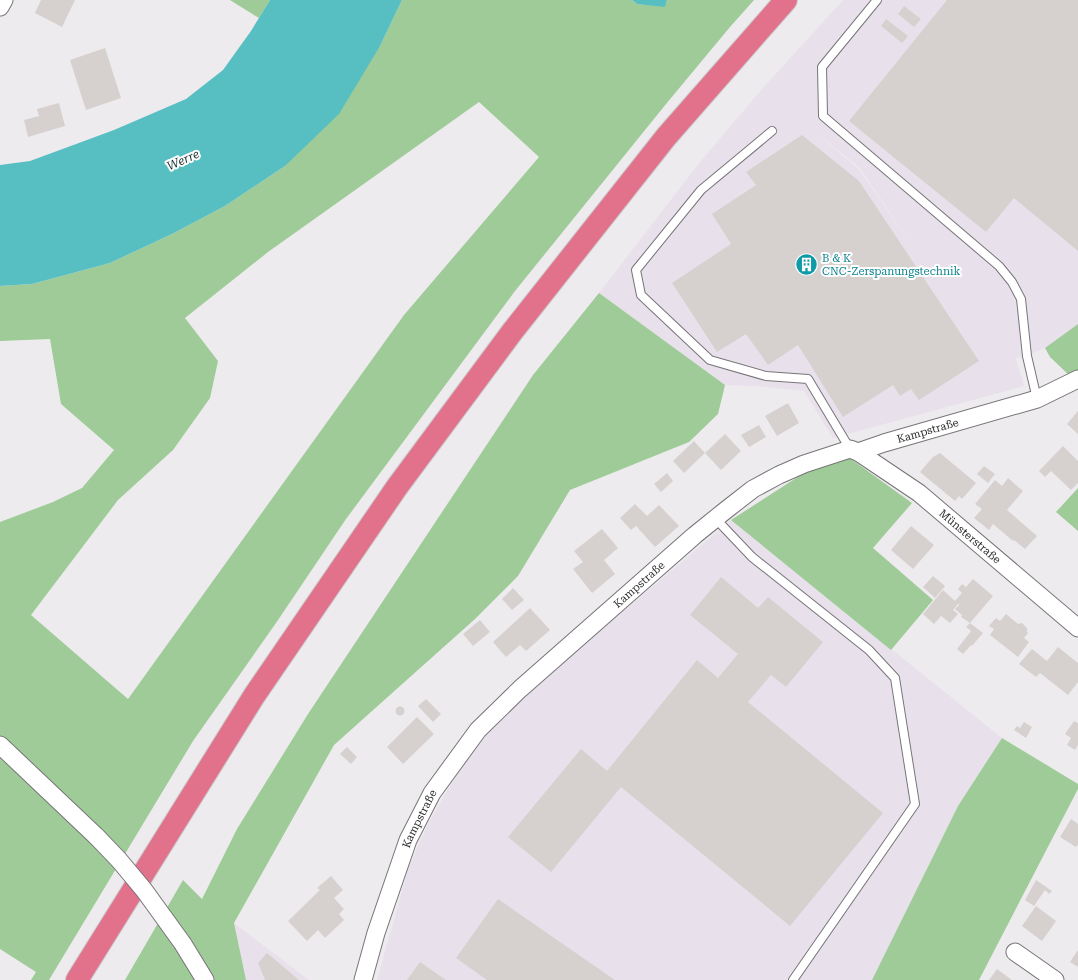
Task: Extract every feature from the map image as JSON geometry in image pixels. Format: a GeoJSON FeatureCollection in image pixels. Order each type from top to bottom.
{"type":"FeatureCollection","features":[{"type":"Feature","properties":{"kind":"highway"},"geometry":{"type":"LineString","coordinates":[[77,980],[254,696],[397,487],[512,332],[666,137],[786,0]]}},
{"type":"Feature","properties":{"kind":"street"},"geometry":{"type":"LineString","coordinates":[[0,6],[4,0]]}},
{"type":"Feature","properties":{"kind":"street","name":"Kampstraße"},"geometry":{"type":"LineString","coordinates":[[363,980],[376,933],[408,840],[432,793],[478,730],[520,689],[715,518],[754,489],[779,475],[804,464],[884,443],[1037,399],[1078,379]]}},
{"type":"Feature","properties":{"kind":"street","name":"Münsterstraße"},"geometry":{"type":"LineString","coordinates":[[854,450],[919,493],[1078,628]]}},
{"type":"Feature","properties":{"kind":"street"},"geometry":{"type":"LineString","coordinates":[[0,745],[97,837],[119,860],[144,890],[183,944],[205,980]]}},
{"type":"Feature","properties":{"kind":"street"},"geometry":{"type":"LineString","coordinates":[[1014,952],[1055,980]]}},
{"type":"Feature","properties":{"kind":"lane"},"geometry":{"type":"LineString","coordinates":[[877,0],[822,68],[823,116],[999,266],[1012,282],[1021,299],[1027,356],[1037,399]]}},
{"type":"Feature","properties":{"kind":"lane"},"geometry":{"type":"LineString","coordinates":[[772,131],[701,190],[636,270],[641,295],[710,360],[766,376],[808,379],[854,450]]}},
{"type":"Feature","properties":{"kind":"lane"},"geometry":{"type":"LineString","coordinates":[[715,518],[752,557],[869,650],[895,678],[915,804],[793,980]]}},
{"type":"Feature","properties":{"kind":"shaded area"},"geometry":{"type":"Polygon","coordinates":[[[843,0],[1078,0],[1078,324],[1045,348],[1027,356],[1016,358],[1024,386],[833,438],[804,391],[756,386],[725,385],[599,293],[700,162],[762,89],[843,0]],[[805,124],[859,169],[919,256],[860,168],[805,124]]]}},
{"type":"Feature","properties":{"kind":"shaded area"},"geometry":{"type":"Polygon","coordinates":[[[731,520],[1002,738],[958,806],[872,980],[377,980],[409,866],[427,826],[449,787],[486,735],[565,661],[731,520]]]}},
{"type":"Feature","properties":{"kind":"shaded area"},"geometry":{"type":"Polygon","coordinates":[[[234,923],[309,980],[246,980],[234,923]]]}},
{"type":"Feature","properties":{"kind":"green space"},"geometry":{"type":"Polygon","coordinates":[[[230,0],[270,0],[259,18],[230,0]]]}},
{"type":"Feature","properties":{"kind":"green space"},"geometry":{"type":"Polygon","coordinates":[[[402,0],[632,0],[637,4],[665,6],[667,0],[754,0],[666,104],[515,291],[346,519],[276,623],[193,741],[49,980],[31,980],[36,972],[0,949],[0,522],[53,502],[82,488],[114,450],[61,404],[50,339],[0,341],[0,286],[32,284],[110,263],[172,234],[225,206],[285,166],[380,46],[402,0]],[[479,102],[268,252],[185,318],[218,361],[210,398],[173,450],[118,500],[31,615],[128,699],[404,315],[539,157],[479,102]]]}},
{"type":"Feature","properties":{"kind":"green space"},"geometry":{"type":"Polygon","coordinates":[[[599,293],[725,385],[718,414],[689,442],[570,490],[518,576],[475,619],[334,745],[234,923],[246,980],[125,980],[183,880],[202,899],[237,829],[308,714],[533,375],[599,293]]]}},
{"type":"Feature","properties":{"kind":"green space"},"geometry":{"type":"Polygon","coordinates":[[[1078,324],[1078,373],[1070,376],[1050,357],[1045,348],[1078,324]]]}},
{"type":"Feature","properties":{"kind":"green space"},"geometry":{"type":"Polygon","coordinates":[[[846,458],[851,459],[912,503],[873,548],[933,600],[891,650],[731,520],[807,471],[846,458]]]}},
{"type":"Feature","properties":{"kind":"green space"},"geometry":{"type":"Polygon","coordinates":[[[1078,488],[1078,531],[1056,512],[1078,488]]]}},
{"type":"Feature","properties":{"kind":"green space"},"geometry":{"type":"Polygon","coordinates":[[[1002,738],[1078,784],[1078,789],[979,980],[872,980],[958,806],[1002,738]]]}},
{"type":"Feature","properties":{"kind":"water","name":"Werre"},"geometry":{"type":"Polygon","coordinates":[[[270,0],[402,0],[380,46],[339,114],[285,166],[225,206],[172,234],[110,263],[32,284],[0,286],[0,165],[30,161],[114,130],[186,99],[223,70],[251,31],[270,0]]]}},
{"type":"Feature","properties":{"kind":"water"},"geometry":{"type":"Polygon","coordinates":[[[632,0],[667,0],[665,7],[637,4],[632,0]]]}},
{"type":"Feature","properties":{"kind":"building"},"geometry":{"type":"Polygon","coordinates":[[[41,0],[75,0],[62,27],[35,13],[41,0]]]}},
{"type":"Feature","properties":{"kind":"building"},"geometry":{"type":"Polygon","coordinates":[[[947,0],[1078,0],[1078,251],[1014,198],[986,232],[849,121],[947,0]]]}},
{"type":"Feature","properties":{"kind":"building"},"geometry":{"type":"Polygon","coordinates":[[[904,6],[921,19],[914,27],[898,14],[904,6]]]}},
{"type":"Feature","properties":{"kind":"building"},"geometry":{"type":"Polygon","coordinates":[[[886,19],[908,36],[902,43],[881,26],[886,19]]]}},
{"type":"Feature","properties":{"kind":"building"},"geometry":{"type":"Polygon","coordinates":[[[105,48],[121,98],[86,110],[70,60],[105,48]]]}},
{"type":"Feature","properties":{"kind":"building"},"geometry":{"type":"Polygon","coordinates":[[[59,103],[65,126],[28,137],[24,120],[39,116],[37,109],[59,103]]]}},
{"type":"Feature","properties":{"kind":"building","name":"B & K CNC-Zerspanungstechnik"},"geometry":{"type":"Polygon","coordinates":[[[802,135],[859,181],[979,361],[919,400],[911,389],[900,396],[893,385],[843,417],[798,345],[768,365],[746,334],[717,352],[672,283],[731,244],[712,214],[756,185],[746,172],[802,135]]]}},
{"type":"Feature","properties":{"kind":"building"},"geometry":{"type":"Polygon","coordinates":[[[788,403],[799,423],[777,436],[765,416],[788,403]]]}},
{"type":"Feature","properties":{"kind":"building"},"geometry":{"type":"Polygon","coordinates":[[[1078,411],[1078,434],[1067,424],[1078,411]]]}},
{"type":"Feature","properties":{"kind":"building"},"geometry":{"type":"Polygon","coordinates":[[[759,425],[766,437],[749,447],[741,435],[759,425]]]}},
{"type":"Feature","properties":{"kind":"building"},"geometry":{"type":"Polygon","coordinates":[[[725,434],[741,451],[721,470],[705,453],[725,434]]]}},
{"type":"Feature","properties":{"kind":"building"},"geometry":{"type":"Polygon","coordinates":[[[694,441],[705,453],[684,473],[673,461],[694,441]]]}},
{"type":"Feature","properties":{"kind":"building"},"geometry":{"type":"Polygon","coordinates":[[[1063,446],[1078,461],[1078,483],[1071,490],[1051,471],[1045,477],[1039,471],[1063,446]]]}},
{"type":"Feature","properties":{"kind":"building"},"geometry":{"type":"Polygon","coordinates":[[[940,453],[976,483],[962,499],[959,496],[955,501],[920,472],[933,457],[940,453]]]}},
{"type":"Feature","properties":{"kind":"building"},"geometry":{"type":"Polygon","coordinates":[[[984,466],[995,474],[988,483],[977,474],[984,466]]]}},
{"type":"Feature","properties":{"kind":"building"},"geometry":{"type":"Polygon","coordinates":[[[667,473],[673,481],[661,492],[654,484],[667,473]]]}},
{"type":"Feature","properties":{"kind":"building"},"geometry":{"type":"Polygon","coordinates":[[[1008,478],[1023,491],[1007,510],[1037,536],[1025,549],[993,524],[989,530],[974,518],[982,509],[975,504],[995,480],[1002,486],[1008,478]]]}},
{"type":"Feature","properties":{"kind":"building"},"geometry":{"type":"Polygon","coordinates":[[[635,504],[647,516],[659,505],[679,526],[655,547],[636,526],[631,530],[620,518],[635,504]]]}},
{"type":"Feature","properties":{"kind":"building"},"geometry":{"type":"Polygon","coordinates":[[[911,526],[934,545],[913,569],[891,550],[911,526]]]}},
{"type":"Feature","properties":{"kind":"building"},"geometry":{"type":"Polygon","coordinates":[[[602,529],[618,548],[604,560],[615,574],[592,593],[573,569],[583,562],[574,551],[602,529]]]}},
{"type":"Feature","properties":{"kind":"building"},"geometry":{"type":"Polygon","coordinates":[[[933,576],[945,586],[935,598],[923,587],[933,576]]]}},
{"type":"Feature","properties":{"kind":"building"},"geometry":{"type":"Polygon","coordinates":[[[721,577],[758,608],[768,597],[823,642],[786,687],[771,675],[748,702],[883,813],[790,926],[621,787],[551,872],[508,837],[581,749],[607,771],[697,660],[718,678],[738,654],[690,615],[721,577]]]}},
{"type":"Feature","properties":{"kind":"building"},"geometry":{"type":"Polygon","coordinates":[[[973,579],[993,596],[970,623],[961,617],[962,615],[955,609],[959,603],[953,610],[958,614],[950,623],[941,616],[934,624],[923,614],[943,590],[955,601],[962,593],[958,589],[962,584],[966,587],[973,579]]]}},
{"type":"Feature","properties":{"kind":"building"},"geometry":{"type":"Polygon","coordinates":[[[513,588],[524,600],[512,610],[502,599],[513,588]]]}},
{"type":"Feature","properties":{"kind":"building"},"geometry":{"type":"Polygon","coordinates":[[[530,608],[550,630],[526,651],[520,645],[506,657],[493,642],[530,608]]]}},
{"type":"Feature","properties":{"kind":"building"},"geometry":{"type":"Polygon","coordinates":[[[1006,614],[1018,624],[1022,623],[1027,628],[1028,633],[1024,638],[1029,642],[1018,657],[990,635],[994,629],[989,626],[996,618],[1000,621],[1006,614]]]}},
{"type":"Feature","properties":{"kind":"building"},"geometry":{"type":"Polygon","coordinates":[[[480,620],[490,632],[473,646],[463,634],[480,620]]]}},
{"type":"Feature","properties":{"kind":"building"},"geometry":{"type":"Polygon","coordinates":[[[970,623],[983,633],[963,654],[957,649],[971,631],[966,627],[970,623]]]}},
{"type":"Feature","properties":{"kind":"building"},"geometry":{"type":"Polygon","coordinates":[[[1058,647],[1078,663],[1078,682],[1068,695],[1040,673],[1036,677],[1019,664],[1032,649],[1047,661],[1058,647]]]}},
{"type":"Feature","properties":{"kind":"building"},"geometry":{"type":"Polygon","coordinates":[[[426,699],[441,714],[433,722],[418,706],[426,699]]]}},
{"type":"Feature","properties":{"kind":"building"},"geometry":{"type":"Polygon","coordinates":[[[398,707],[402,707],[404,711],[402,715],[398,715],[396,713],[396,709],[398,707]]]}},
{"type":"Feature","properties":{"kind":"building"},"geometry":{"type":"Polygon","coordinates":[[[417,717],[434,734],[403,764],[387,747],[417,717]]]}},
{"type":"Feature","properties":{"kind":"building"},"geometry":{"type":"Polygon","coordinates":[[[1074,721],[1078,723],[1078,745],[1075,750],[1067,745],[1071,738],[1065,734],[1074,721]]]}},
{"type":"Feature","properties":{"kind":"building"},"geometry":{"type":"Polygon","coordinates":[[[1024,722],[1032,727],[1026,738],[1014,730],[1017,726],[1020,728],[1024,722]]]}},
{"type":"Feature","properties":{"kind":"building"},"geometry":{"type":"Polygon","coordinates":[[[347,747],[357,757],[351,764],[340,754],[347,747]]]}},
{"type":"Feature","properties":{"kind":"building"},"geometry":{"type":"Polygon","coordinates":[[[1071,819],[1078,824],[1078,845],[1076,847],[1060,837],[1071,819]]]}},
{"type":"Feature","properties":{"kind":"building"},"geometry":{"type":"Polygon","coordinates":[[[331,876],[343,890],[334,898],[344,909],[339,914],[344,920],[325,938],[318,930],[307,941],[288,921],[320,890],[317,888],[331,876]]]}},
{"type":"Feature","properties":{"kind":"building"},"geometry":{"type":"Polygon","coordinates":[[[1036,880],[1052,891],[1049,894],[1045,890],[1034,906],[1025,900],[1036,880]]]}},
{"type":"Feature","properties":{"kind":"building"},"geometry":{"type":"Polygon","coordinates":[[[498,899],[615,980],[487,980],[456,958],[498,899]]]}},
{"type":"Feature","properties":{"kind":"building"},"geometry":{"type":"Polygon","coordinates":[[[1036,906],[1056,921],[1042,941],[1022,926],[1036,906]]]}},
{"type":"Feature","properties":{"kind":"building"},"geometry":{"type":"Polygon","coordinates":[[[1078,950],[1078,967],[1070,962],[1078,950]]]}},
{"type":"Feature","properties":{"kind":"building"},"geometry":{"type":"Polygon","coordinates":[[[267,953],[299,980],[265,980],[258,963],[267,953]]]}},
{"type":"Feature","properties":{"kind":"building"},"geometry":{"type":"Polygon","coordinates":[[[420,962],[446,980],[407,980],[420,962]]]}},
{"type":"Feature","properties":{"kind":"building"},"geometry":{"type":"Polygon","coordinates":[[[997,969],[1012,980],[989,980],[997,969]]]}},
{"type":"Feature","properties":{"kind":"place","name":"B & K CNC-Zerspanungstechnik"},"geometry":{"type":"Point","coordinates":[807,264]}}]}
